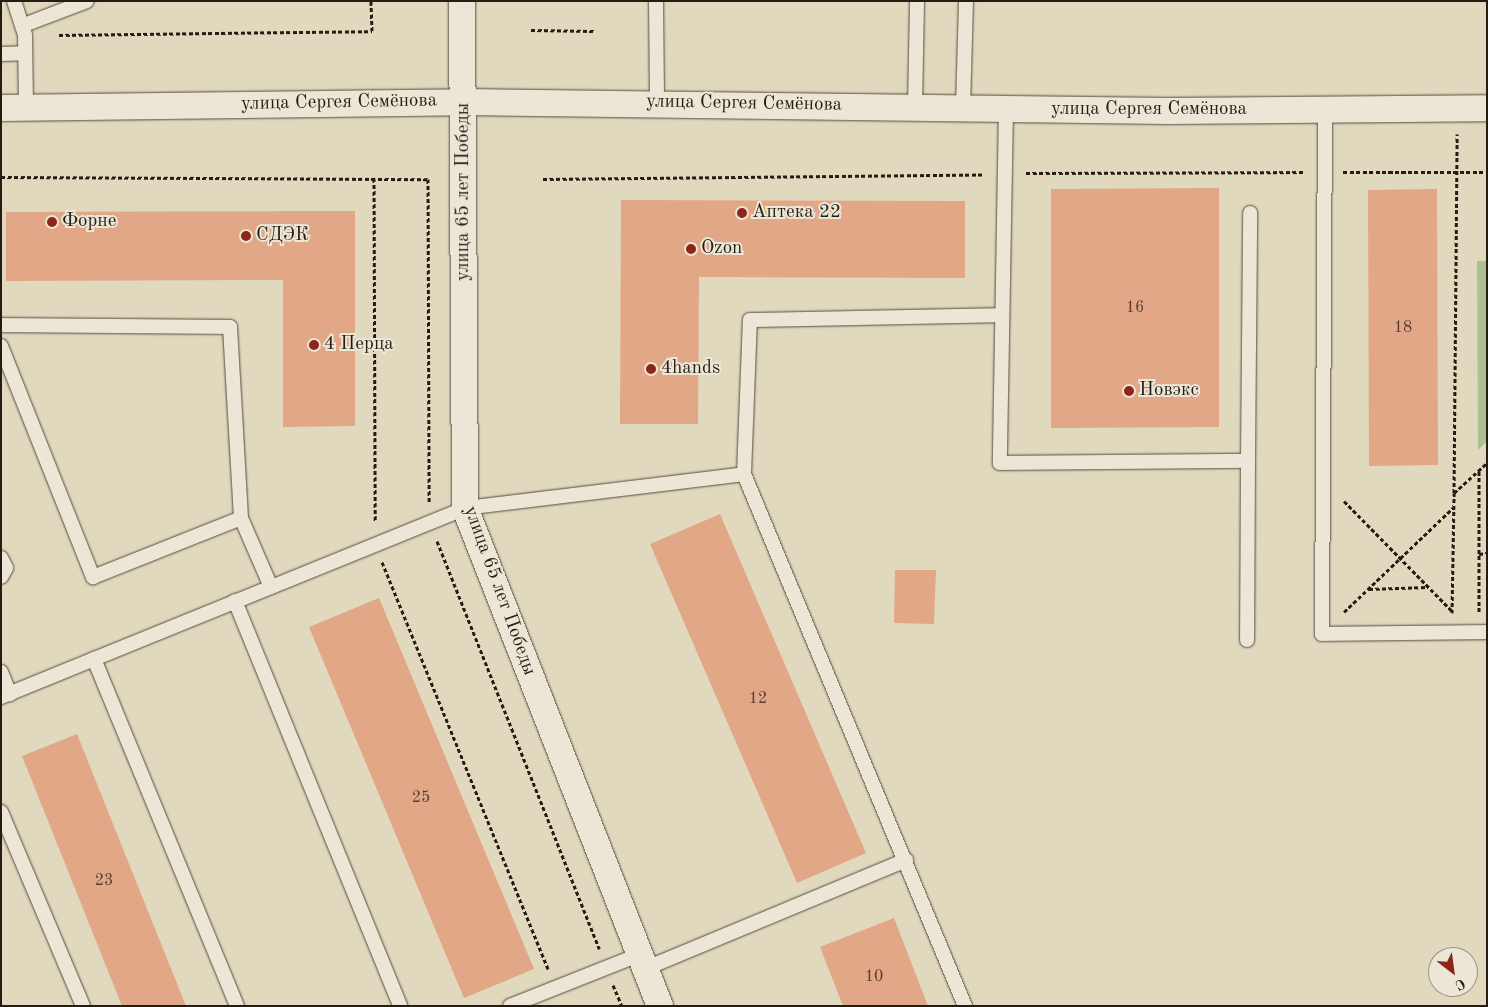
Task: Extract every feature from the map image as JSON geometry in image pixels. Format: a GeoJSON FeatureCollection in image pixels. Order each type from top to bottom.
{"type":"FeatureCollection","features":[{"type":"Feature","properties":{"kind":"street","name":"улица 65 лет Победы"},"geometry":{"type":"LineString","coordinates":[[462,1],[465,508],[641,962],[660,1006]]}},
{"type":"Feature","properties":{"kind":"street","name":"улица Сергея Семёнова"},"geometry":{"type":"LineString","coordinates":[[14,108],[464,102],[963,108],[1325,110],[1487,108]]}},
{"type":"Feature","properties":{"kind":"lane"},"geometry":{"type":"LineString","coordinates":[[14,1],[25,30],[25,53],[14,108]]}},
{"type":"Feature","properties":{"kind":"lane"},"geometry":{"type":"LineString","coordinates":[[25,30],[87,1]]}},
{"type":"Feature","properties":{"kind":"lane"},"geometry":{"type":"LineString","coordinates":[[656,1],[656,103]]}},
{"type":"Feature","properties":{"kind":"lane"},"geometry":{"type":"LineString","coordinates":[[915,107],[917,1]]}},
{"type":"Feature","properties":{"kind":"lane"},"geometry":{"type":"LineString","coordinates":[[963,108],[966,1]]}},
{"type":"Feature","properties":{"kind":"lane"},"geometry":{"type":"LineString","coordinates":[[1,54],[25,53]]}},
{"type":"Feature","properties":{"kind":"lane"},"geometry":{"type":"LineString","coordinates":[[1006,108],[1000,463],[1248,461]]}},
{"type":"Feature","properties":{"kind":"lane"},"geometry":{"type":"LineString","coordinates":[[1325,110],[1322,634],[1483,632]]}},
{"type":"Feature","properties":{"kind":"lane"},"geometry":{"type":"LineString","coordinates":[[1247,640],[1250,213]]}},
{"type":"Feature","properties":{"kind":"lane"},"geometry":{"type":"LineString","coordinates":[[965,1006],[906,860],[744,474],[750,320],[1002,315]]}},
{"type":"Feature","properties":{"kind":"lane"},"geometry":{"type":"LineString","coordinates":[[1,325],[230,327],[241,518],[271,587]]}},
{"type":"Feature","properties":{"kind":"lane"},"geometry":{"type":"LineString","coordinates":[[1,346],[93,577],[241,518]]}},
{"type":"Feature","properties":{"kind":"lane"},"geometry":{"type":"LineString","coordinates":[[1,672],[6,695],[465,508],[744,474]]}},
{"type":"Feature","properties":{"kind":"lane"},"geometry":{"type":"LineString","coordinates":[[1,558],[6,568],[1,577]]}},
{"type":"Feature","properties":{"kind":"lane"},"geometry":{"type":"LineString","coordinates":[[236,601],[400,1006]]}},
{"type":"Feature","properties":{"kind":"lane"},"geometry":{"type":"LineString","coordinates":[[94,659],[237,1006]]}},
{"type":"Feature","properties":{"kind":"lane"},"geometry":{"type":"LineString","coordinates":[[1,812],[83,1006]]}},
{"type":"Feature","properties":{"kind":"lane"},"geometry":{"type":"LineString","coordinates":[[510,1006],[556,988],[641,962],[906,860]]}},
{"type":"Feature","properties":{"kind":"path"},"geometry":{"type":"LineString","coordinates":[[25,30],[372,31],[371,1]]}},
{"type":"Feature","properties":{"kind":"path"},"geometry":{"type":"LineString","coordinates":[[531,30],[594,31]]}},
{"type":"Feature","properties":{"kind":"path"},"geometry":{"type":"LineString","coordinates":[[1452,633],[1457,108]]}},
{"type":"Feature","properties":{"kind":"path"},"geometry":{"type":"LineString","coordinates":[[1,177],[428,179]]}},
{"type":"Feature","properties":{"kind":"path"},"geometry":{"type":"LineString","coordinates":[[374,178],[375,544],[556,988]]}},
{"type":"Feature","properties":{"kind":"path"},"geometry":{"type":"LineString","coordinates":[[1454,493],[1487,463]]}},
{"type":"Feature","properties":{"kind":"path"},"geometry":{"type":"LineString","coordinates":[[1479,470],[1479,554],[1483,632]]}},
{"type":"Feature","properties":{"kind":"path"},"geometry":{"type":"LineString","coordinates":[[1323,480],[1452,611]]}},
{"type":"Feature","properties":{"kind":"path"},"geometry":{"type":"LineString","coordinates":[[1322,634],[1454,507]]}},
{"type":"Feature","properties":{"kind":"path"},"geometry":{"type":"LineString","coordinates":[[1479,554],[1487,554]]}},
{"type":"Feature","properties":{"kind":"path"},"geometry":{"type":"LineString","coordinates":[[1368,590],[1429,587]]}},
{"type":"Feature","properties":{"kind":"green space"},"geometry":{"type":"Polygon","coordinates":[[[1477,261],[1487,261],[1487,441],[1478,450],[1477,261]]]}},
{"type":"Feature","properties":{"kind":"building"},"geometry":{"type":"Polygon","coordinates":[[[1219,188],[1219,427],[1051,428],[1051,189],[1219,188]]]}},
{"type":"Feature","properties":{"kind":"building"},"geometry":{"type":"Polygon","coordinates":[[[1437,189],[1438,465],[1369,466],[1368,190],[1437,189]]]}},
{"type":"Feature","properties":{"kind":"building"},"geometry":{"type":"Polygon","coordinates":[[[621,200],[965,201],[965,278],[699,277],[698,424],[620,424],[621,200]]]}},
{"type":"Feature","properties":{"kind":"building"},"geometry":{"type":"Polygon","coordinates":[[[355,211],[355,426],[283,427],[283,280],[6,281],[6,212],[355,211]]]}},
{"type":"Feature","properties":{"kind":"building"},"geometry":{"type":"Polygon","coordinates":[[[720,514],[866,853],[797,883],[650,544],[720,514]]]}},
{"type":"Feature","properties":{"kind":"building"},"geometry":{"type":"Polygon","coordinates":[[[895,570],[936,570],[934,624],[894,623],[895,570]]]}},
{"type":"Feature","properties":{"kind":"building"},"geometry":{"type":"Polygon","coordinates":[[[379,598],[534,969],[464,998],[309,627],[379,598]]]}},
{"type":"Feature","properties":{"kind":"building"},"geometry":{"type":"Polygon","coordinates":[[[77,734],[186,1006],[122,1006],[22,756],[77,734]]]}},
{"type":"Feature","properties":{"kind":"building"},"geometry":{"type":"Polygon","coordinates":[[[894,918],[928,1006],[843,1006],[820,947],[894,918]]]}},
{"type":"Feature","properties":{"kind":"place","name":"Аптека 22"},"geometry":{"type":"Point","coordinates":[742,213]}},
{"type":"Feature","properties":{"kind":"place","name":"Форне"},"geometry":{"type":"Point","coordinates":[52,222]}},
{"type":"Feature","properties":{"kind":"place","name":"СДЭК"},"geometry":{"type":"Point","coordinates":[246,236]}},
{"type":"Feature","properties":{"kind":"place","name":"Ozon"},"geometry":{"type":"Point","coordinates":[691,249]}},
{"type":"Feature","properties":{"kind":"place","name":"4 Перца"},"geometry":{"type":"Point","coordinates":[314,345]}},
{"type":"Feature","properties":{"kind":"place","name":"4hands"},"geometry":{"type":"Point","coordinates":[651,369]}},
{"type":"Feature","properties":{"kind":"place","name":"Новэкс"},"geometry":{"type":"Point","coordinates":[1129,391]}}]}
